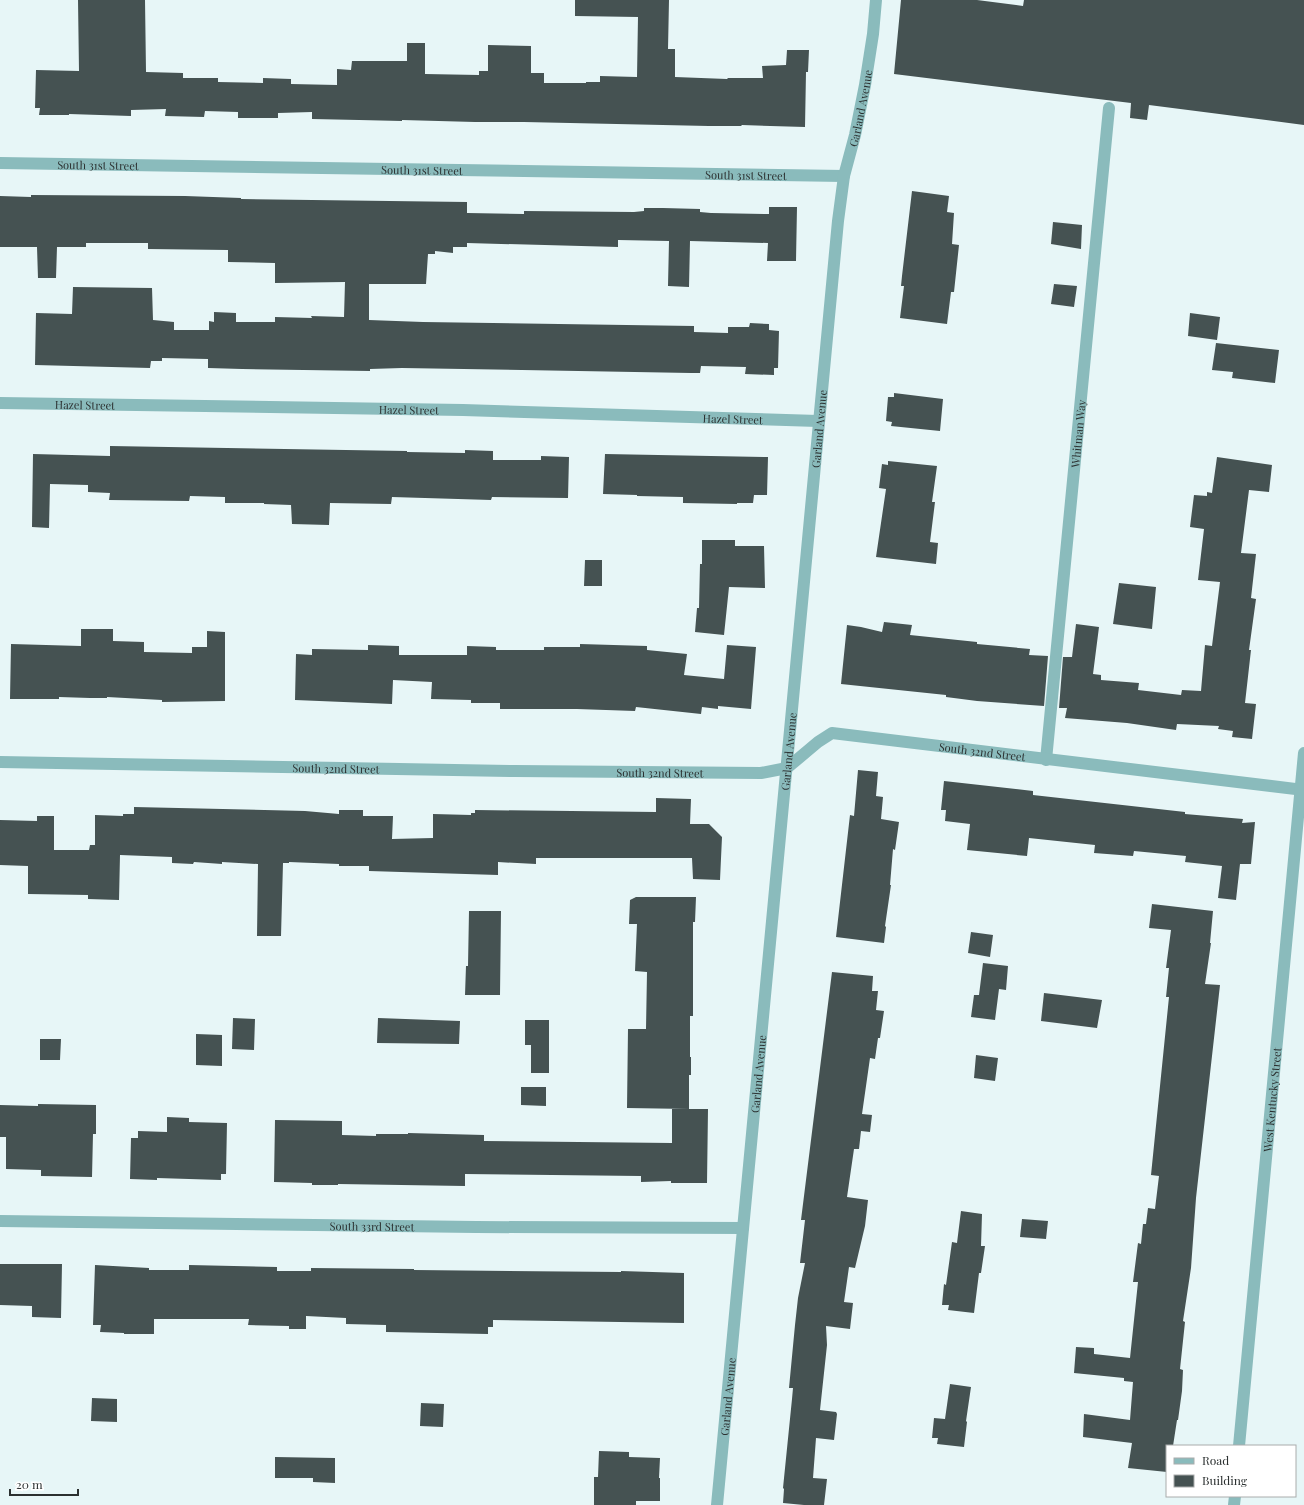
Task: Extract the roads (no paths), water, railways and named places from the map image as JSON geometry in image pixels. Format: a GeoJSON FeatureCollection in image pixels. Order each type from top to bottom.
{"type":"FeatureCollection","features":[{"type":"Feature","properties":{"kind":"street","name":"Garland Avenue"},"geometry":{"type":"LineString","coordinates":[[717,1505],[838,221],[844,176],[855,135],[865,85],[873,34],[876,0]]}},
{"type":"Feature","properties":{"kind":"street","name":"Whitman Way"},"geometry":{"type":"LineString","coordinates":[[1046,760],[1109,108]]}},
{"type":"Feature","properties":{"kind":"street","name":"South 31st Street"},"geometry":{"type":"LineString","coordinates":[[0,163],[844,176]]}},
{"type":"Feature","properties":{"kind":"street","name":"Hazel Street"},"geometry":{"type":"LineString","coordinates":[[0,403],[463,410],[818,421]]}},
{"type":"Feature","properties":{"kind":"street","name":"South 32nd Street"},"geometry":{"type":"LineString","coordinates":[[0,762],[514,771],[761,773],[787,768],[818,742],[832,733],[1302,790]]}},
{"type":"Feature","properties":{"kind":"street","name":"West Kentucky Street"},"geometry":{"type":"LineString","coordinates":[[1239,1445],[1302,790],[1304,753]]}},
{"type":"Feature","properties":{"kind":"street","name":"South 33rd Street"},"geometry":{"type":"LineString","coordinates":[[0,1221],[476,1228],[744,1228]]}}]}
